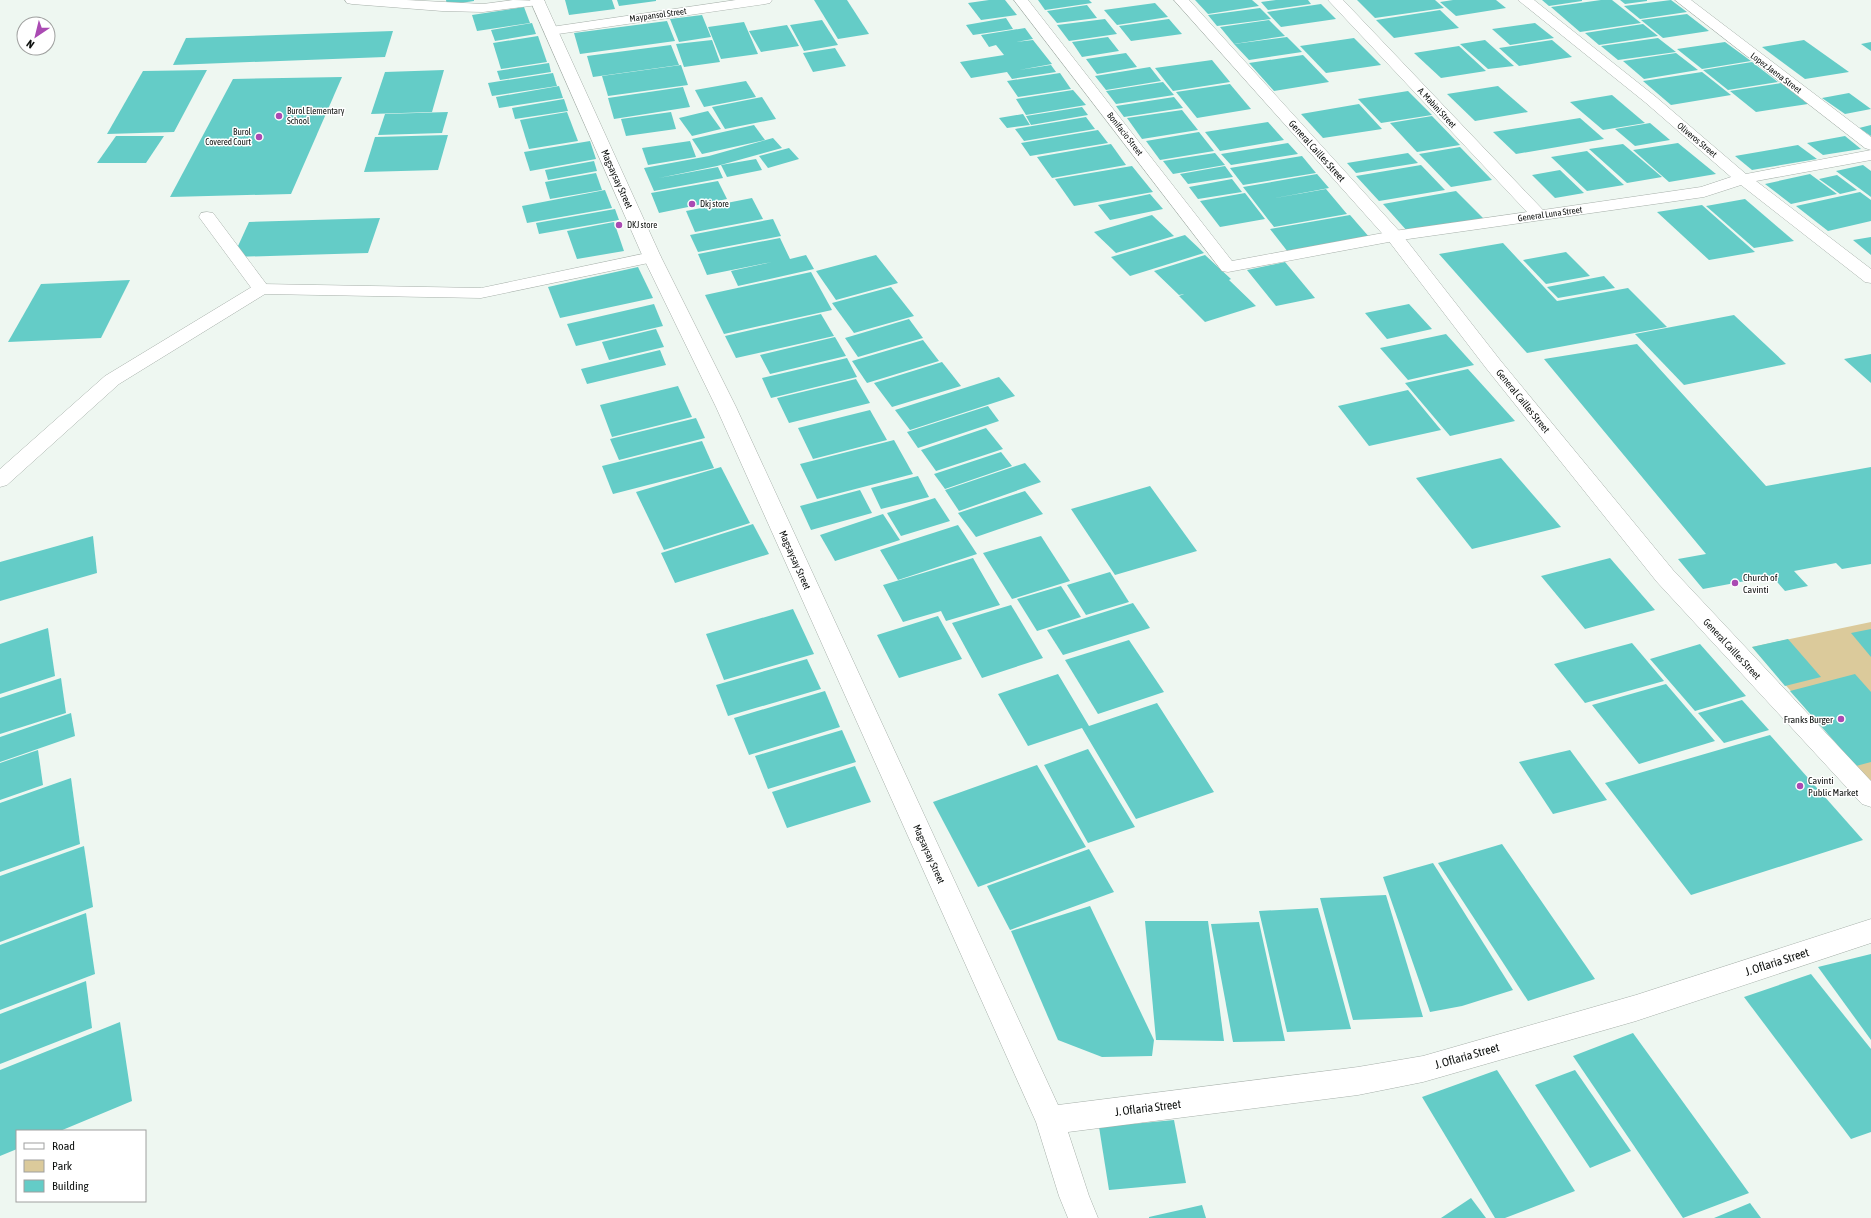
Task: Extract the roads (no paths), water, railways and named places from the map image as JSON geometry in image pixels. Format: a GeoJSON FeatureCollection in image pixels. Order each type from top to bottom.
{"type":"FeatureCollection","features":[{"type":"Feature","properties":{"kind":"street"},"geometry":{"type":"LineString","coordinates":[[352,0],[441,4],[483,8],[537,0]]}},
{"type":"Feature","properties":{"kind":"street","name":"Magsaysay Street"},"geometry":{"type":"LineString","coordinates":[[537,0],[652,257],[726,407],[1050,1120],[1074,1196],[1083,1218]]}},
{"type":"Feature","properties":{"kind":"street","name":"Maypansol Street"},"geometry":{"type":"LineString","coordinates":[[551,31],[765,0]]}},
{"type":"Feature","properties":{"kind":"street","name":"Bonifacio Street"},"geometry":{"type":"LineString","coordinates":[[1021,0],[1228,267]]}},
{"type":"Feature","properties":{"kind":"street","name":"General Cailles Street"},"geometry":{"type":"LineString","coordinates":[[1181,0],[1394,236],[1494,364],[1665,576],[1871,797]]}},
{"type":"Feature","properties":{"kind":"street","name":"A. Mabini Street"},"geometry":{"type":"LineString","coordinates":[[1335,0],[1540,216]]}},
{"type":"Feature","properties":{"kind":"street","name":"Oliveros Street"},"geometry":{"type":"LineString","coordinates":[[1525,0],[1651,100],[1743,179],[1871,278]]}},
{"type":"Feature","properties":{"kind":"street","name":"Lopez Jaena Street"},"geometry":{"type":"LineString","coordinates":[[1682,0],[1871,145]]}},
{"type":"Feature","properties":{"kind":"street","name":"General Luna Street"},"geometry":{"type":"LineString","coordinates":[[1228,267],[1394,236],[1704,192],[1743,179],[1871,155]]}},
{"type":"Feature","properties":{"kind":"street"},"geometry":{"type":"LineString","coordinates":[[206,217],[261,289]]}},
{"type":"Feature","properties":{"kind":"street"},"geometry":{"type":"LineString","coordinates":[[0,480],[112,380],[261,289],[481,293],[652,257]]}},
{"type":"Feature","properties":{"kind":"street","name":"J. Oflaria Street"},"geometry":{"type":"LineString","coordinates":[[1050,1120],[1358,1081],[1422,1069],[1636,1008],[1871,931]]}},
{"type":"Feature","properties":{"kind":"place","name":"Burol Elementary School"},"geometry":{"type":"Point","coordinates":[279,116]}},
{"type":"Feature","properties":{"kind":"place","name":"Burol Covered Court"},"geometry":{"type":"Point","coordinates":[259,137]}},
{"type":"Feature","properties":{"kind":"place","name":"Dkj store"},"geometry":{"type":"Point","coordinates":[692,204]}},
{"type":"Feature","properties":{"kind":"place","name":"DKJ store"},"geometry":{"type":"Point","coordinates":[619,225]}},
{"type":"Feature","properties":{"kind":"place","name":"Church of Cavinti"},"geometry":{"type":"Point","coordinates":[1735,583]}},
{"type":"Feature","properties":{"kind":"place","name":"Franks Burger"},"geometry":{"type":"Point","coordinates":[1841,719]}},
{"type":"Feature","properties":{"kind":"place","name":"Cavinti Public Market"},"geometry":{"type":"Point","coordinates":[1800,786]}}]}
